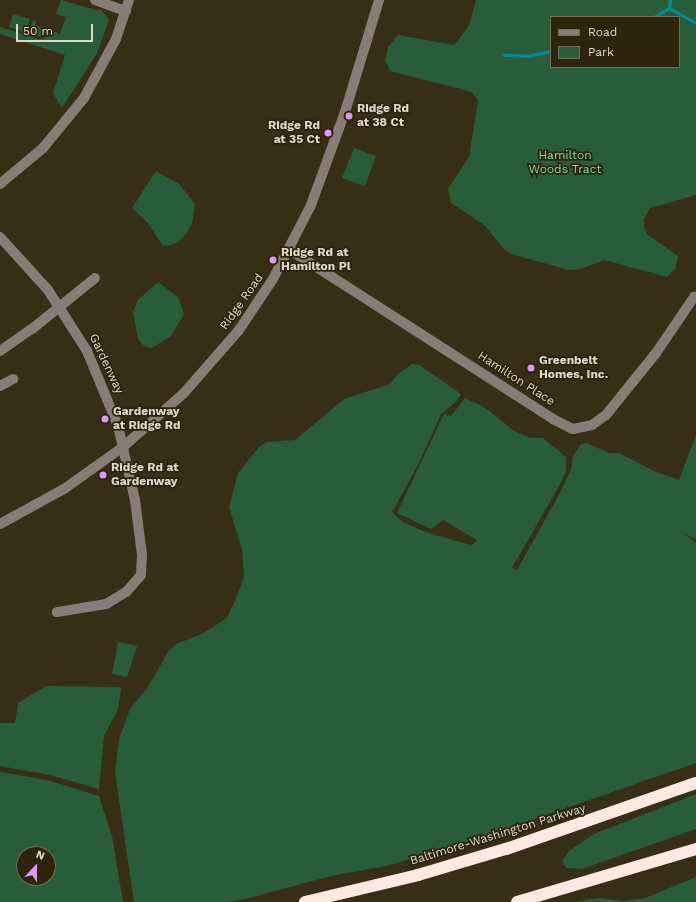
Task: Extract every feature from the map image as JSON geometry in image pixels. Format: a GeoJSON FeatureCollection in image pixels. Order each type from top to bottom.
{"type":"FeatureCollection","features":[{"type":"Feature","properties":{"kind":"highway","name":"Baltimore-Washington Parkway"},"geometry":{"type":"LineString","coordinates":[[305,902],[418,875],[506,849],[696,783]]}},
{"type":"Feature","properties":{"kind":"highway"},"geometry":{"type":"LineString","coordinates":[[517,902],[696,849]]}},
{"type":"Feature","properties":{"kind":"street"},"geometry":{"type":"LineString","coordinates":[[95,0],[126,11]]}},
{"type":"Feature","properties":{"kind":"street"},"geometry":{"type":"LineString","coordinates":[[0,184],[43,148],[84,98],[110,52],[129,0]]}},
{"type":"Feature","properties":{"kind":"street","name":"Ridge Road"},"geometry":{"type":"LineString","coordinates":[[0,524],[64,489],[123,448],[175,402],[226,346],[263,296],[290,250],[330,156],[379,0]]}},
{"type":"Feature","properties":{"kind":"street","name":"Gardenway"},"geometry":{"type":"LineString","coordinates":[[0,237],[27,264],[59,306],[97,373],[118,426],[135,500],[142,555],[141,575],[126,592],[106,604],[57,612]]}},
{"type":"Feature","properties":{"kind":"street","name":"Hamilton Place"},"geometry":{"type":"LineString","coordinates":[[290,250],[553,419],[573,429],[592,424],[606,415],[656,353],[694,297]]}},
{"type":"Feature","properties":{"kind":"street"},"geometry":{"type":"LineString","coordinates":[[0,351],[95,278]]}},
{"type":"Feature","properties":{"kind":"street"},"geometry":{"type":"LineString","coordinates":[[0,386],[14,379]]}},
{"type":"Feature","properties":{"kind":"green space"},"geometry":{"type":"Polygon","coordinates":[[[61,0],[96,10],[101,9],[109,20],[97,53],[62,108],[53,93],[65,55],[0,34],[0,27],[39,39],[47,37],[51,30],[60,34],[66,17],[56,14],[61,0]]]}},
{"type":"Feature","properties":{"kind":"green space","name":"Hamilton Woods Tract"},"geometry":{"type":"Polygon","coordinates":[[[476,0],[696,0],[696,195],[650,208],[644,219],[644,228],[648,235],[678,256],[676,268],[667,277],[604,260],[581,269],[569,270],[511,254],[504,249],[484,225],[451,203],[448,189],[469,157],[478,101],[472,92],[390,71],[385,61],[388,47],[398,35],[454,45],[469,26],[476,0]]]}},
{"type":"Feature","properties":{"kind":"green space"},"geometry":{"type":"Polygon","coordinates":[[[13,14],[30,19],[26,33],[9,27],[13,14]]]}},
{"type":"Feature","properties":{"kind":"green space"},"geometry":{"type":"Polygon","coordinates":[[[33,20],[36,21],[35,25],[48,29],[46,34],[39,37],[28,33],[33,20]]]}},
{"type":"Feature","properties":{"kind":"green space"},"geometry":{"type":"Polygon","coordinates":[[[354,148],[376,156],[365,186],[342,178],[354,148]]]}},
{"type":"Feature","properties":{"kind":"green space"},"geometry":{"type":"Polygon","coordinates":[[[156,171],[179,184],[195,204],[192,223],[186,234],[179,242],[171,245],[163,246],[147,222],[132,208],[156,171]]]}},
{"type":"Feature","properties":{"kind":"green space"},"geometry":{"type":"Polygon","coordinates":[[[158,282],[178,297],[184,314],[171,336],[152,348],[144,346],[138,339],[133,312],[138,300],[158,282]]]}},
{"type":"Feature","properties":{"kind":"green space"},"geometry":{"type":"Polygon","coordinates":[[[412,364],[419,365],[461,394],[457,401],[441,414],[418,465],[392,512],[403,522],[423,531],[463,543],[472,545],[477,540],[443,520],[431,529],[397,513],[444,414],[451,416],[465,398],[484,407],[513,430],[530,438],[543,438],[566,457],[566,471],[512,568],[517,570],[561,491],[571,469],[573,456],[581,444],[587,443],[609,453],[619,453],[656,472],[679,480],[696,435],[696,539],[685,534],[696,543],[696,763],[451,848],[386,866],[331,876],[246,899],[226,902],[134,902],[115,772],[119,739],[130,709],[148,687],[168,652],[176,644],[202,634],[227,618],[236,598],[244,577],[242,550],[229,507],[238,473],[259,447],[267,442],[295,440],[344,399],[390,384],[398,374],[412,364]]]}},
{"type":"Feature","properties":{"kind":"green space"},"geometry":{"type":"Polygon","coordinates":[[[118,642],[137,646],[127,677],[112,674],[118,642]]]}},
{"type":"Feature","properties":{"kind":"green space"},"geometry":{"type":"Polygon","coordinates":[[[46,686],[119,687],[121,689],[118,709],[104,736],[99,789],[50,775],[0,766],[0,723],[15,723],[18,703],[46,686]]]}},
{"type":"Feature","properties":{"kind":"green space"},"geometry":{"type":"Polygon","coordinates":[[[0,772],[47,780],[99,796],[112,836],[123,902],[0,902],[0,772]]]}},
{"type":"Feature","properties":{"kind":"green space"},"geometry":{"type":"Polygon","coordinates":[[[696,794],[696,829],[582,869],[566,868],[562,861],[569,851],[594,834],[696,794]]]}},
{"type":"Feature","properties":{"kind":"green space"},"geometry":{"type":"Polygon","coordinates":[[[696,877],[696,902],[575,902],[598,898],[623,901],[645,898],[696,877]]]}},
{"type":"Feature","properties":{"kind":"waterway"},"geometry":{"type":"LineString","coordinates":[[669,8],[670,0]]}},
{"type":"Feature","properties":{"kind":"waterway"},"geometry":{"type":"LineString","coordinates":[[656,16],[669,8],[696,23]]}},
{"type":"Feature","properties":{"kind":"waterway"},"geometry":{"type":"LineString","coordinates":[[504,55],[527,56],[550,51]]}},
{"type":"Feature","properties":{"kind":"place","name":"Ridge Rd at 38 Ct"},"geometry":{"type":"Point","coordinates":[349,116]}},
{"type":"Feature","properties":{"kind":"place","name":"Ridge Rd at 35 Ct"},"geometry":{"type":"Point","coordinates":[328,133]}},
{"type":"Feature","properties":{"kind":"place","name":"Ridge Rd at Hamilton Pl"},"geometry":{"type":"Point","coordinates":[273,260]}},
{"type":"Feature","properties":{"kind":"place","name":"Greenbelt Homes, Inc."},"geometry":{"type":"Point","coordinates":[531,368]}},
{"type":"Feature","properties":{"kind":"place","name":"Gardenway at Ridge Rd"},"geometry":{"type":"Point","coordinates":[105,419]}},
{"type":"Feature","properties":{"kind":"place","name":"Ridge Rd at Gardenway"},"geometry":{"type":"Point","coordinates":[103,475]}}]}
